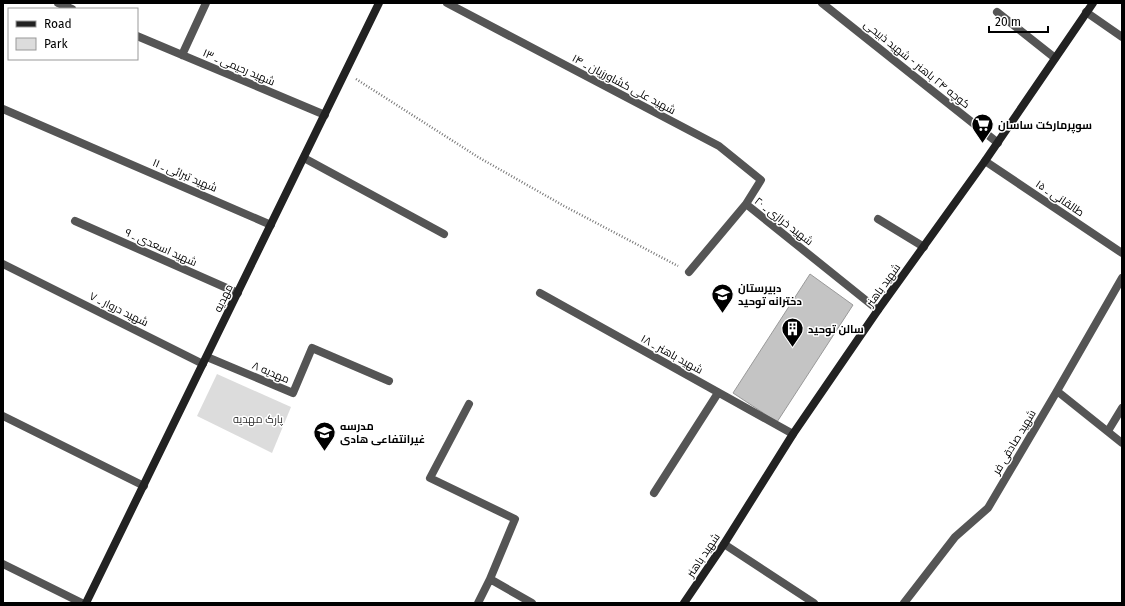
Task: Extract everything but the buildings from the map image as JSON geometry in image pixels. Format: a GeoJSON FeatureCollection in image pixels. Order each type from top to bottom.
{"type":"FeatureCollection","features":[{"type":"Feature","properties":{"kind":"main road","name":"مهدیه"},"geometry":{"type":"LineString","coordinates":[[86,603],[379,3]]}},
{"type":"Feature","properties":{"kind":"main road","name":"شهید باهنر"},"geometry":{"type":"LineString","coordinates":[[684,603],[724,544],[793,434],[878,310],[986,162],[1092,3]]}},
{"type":"Feature","properties":{"kind":"street"},"geometry":{"type":"LineString","coordinates":[[58,3],[70,8]]}},
{"type":"Feature","properties":{"kind":"street"},"geometry":{"type":"LineString","coordinates":[[182,55],[206,3]]}},
{"type":"Feature","properties":{"kind":"street","name":"شهید علی کشاورزیان ـ ۱۴"},"geometry":{"type":"LineString","coordinates":[[447,3],[719,146],[761,180],[746,204]]}},
{"type":"Feature","properties":{"kind":"street","name":"کوچه ۲۴ باهنر - شهید ذبیحی"},"geometry":{"type":"LineString","coordinates":[[822,3],[998,143]]}},
{"type":"Feature","properties":{"kind":"street"},"geometry":{"type":"LineString","coordinates":[[997,12],[1055,58]]}},
{"type":"Feature","properties":{"kind":"street"},"geometry":{"type":"LineString","coordinates":[[1086,12],[1122,37]]}},
{"type":"Feature","properties":{"kind":"street","name":"شهید رحیمی ـ ۱۳"},"geometry":{"type":"LineString","coordinates":[[141,38],[325,115]]}},
{"type":"Feature","properties":{"kind":"street","name":"شهید تبرائی ـ ۱۱"},"geometry":{"type":"LineString","coordinates":[[3,109],[271,225]]}},
{"type":"Feature","properties":{"kind":"street"},"geometry":{"type":"LineString","coordinates":[[304,158],[444,234]]}},
{"type":"Feature","properties":{"kind":"street","name":"طالقانی ـ ۱۵"},"geometry":{"type":"LineString","coordinates":[[986,162],[1122,253]]}},
{"type":"Feature","properties":{"kind":"street","name":"شهید خرازی ـ ۲۰"},"geometry":{"type":"LineString","coordinates":[[689,272],[746,204],[878,310]]}},
{"type":"Feature","properties":{"kind":"street"},"geometry":{"type":"LineString","coordinates":[[878,218],[924,247]]}},
{"type":"Feature","properties":{"kind":"street","name":"شهید اسعدی ـ ۹"},"geometry":{"type":"LineString","coordinates":[[75,221],[238,293]]}},
{"type":"Feature","properties":{"kind":"street","name":"شهید دروار ـ ۷"},"geometry":{"type":"LineString","coordinates":[[3,264],[205,360]]}},
{"type":"Feature","properties":{"kind":"street","name":"شهید صادقی فر"},"geometry":{"type":"LineString","coordinates":[[904,603],[954,537],[988,508],[1122,278]]}},
{"type":"Feature","properties":{"kind":"street","name":"شهید باهنر ـ ۱۸"},"geometry":{"type":"LineString","coordinates":[[540,293],[793,434]]}},
{"type":"Feature","properties":{"kind":"street","name":"مهدیه ۸"},"geometry":{"type":"LineString","coordinates":[[205,360],[293,393],[312,348],[389,381]]}},
{"type":"Feature","properties":{"kind":"street"},"geometry":{"type":"LineString","coordinates":[[1057,391],[1122,443]]}},
{"type":"Feature","properties":{"kind":"street"},"geometry":{"type":"LineString","coordinates":[[654,493],[718,393]]}},
{"type":"Feature","properties":{"kind":"street"},"geometry":{"type":"LineString","coordinates":[[469,404],[430,478],[515,519],[490,579],[478,603]]}},
{"type":"Feature","properties":{"kind":"street"},"geometry":{"type":"LineString","coordinates":[[1108,431],[1122,408]]}},
{"type":"Feature","properties":{"kind":"street"},"geometry":{"type":"LineString","coordinates":[[3,416],[144,486]]}},
{"type":"Feature","properties":{"kind":"street"},"geometry":{"type":"LineString","coordinates":[[724,544],[814,603]]}},
{"type":"Feature","properties":{"kind":"street"},"geometry":{"type":"LineString","coordinates":[[3,564],[82,603]]}},
{"type":"Feature","properties":{"kind":"street"},"geometry":{"type":"LineString","coordinates":[[490,579],[532,603]]}},
{"type":"Feature","properties":{"kind":"path"},"geometry":{"type":"LineString","coordinates":[[346,72],[478,157],[564,206],[689,272]]}},
{"type":"Feature","properties":{"kind":"green space","name":"پارک مهدیه"},"geometry":{"type":"Polygon","coordinates":[[[217,374],[291,407],[272,453],[197,416],[217,374]]]}},
{"type":"Feature","properties":{"kind":"place","name":"سوپرمارکت ساسان"},"geometry":{"type":"Point","coordinates":[982,144]}},
{"type":"Feature","properties":{"kind":"place","name":"دبیرستان دخترانه توحید"},"geometry":{"type":"Point","coordinates":[723,314]}},
{"type":"Feature","properties":{"kind":"place","name":"سالن توحید"},"geometry":{"type":"Point","coordinates":[793,348]}},
{"type":"Feature","properties":{"kind":"place","name":"مدرسه غیرانتفاعی هادی"},"geometry":{"type":"Point","coordinates":[325,452]}}]}
